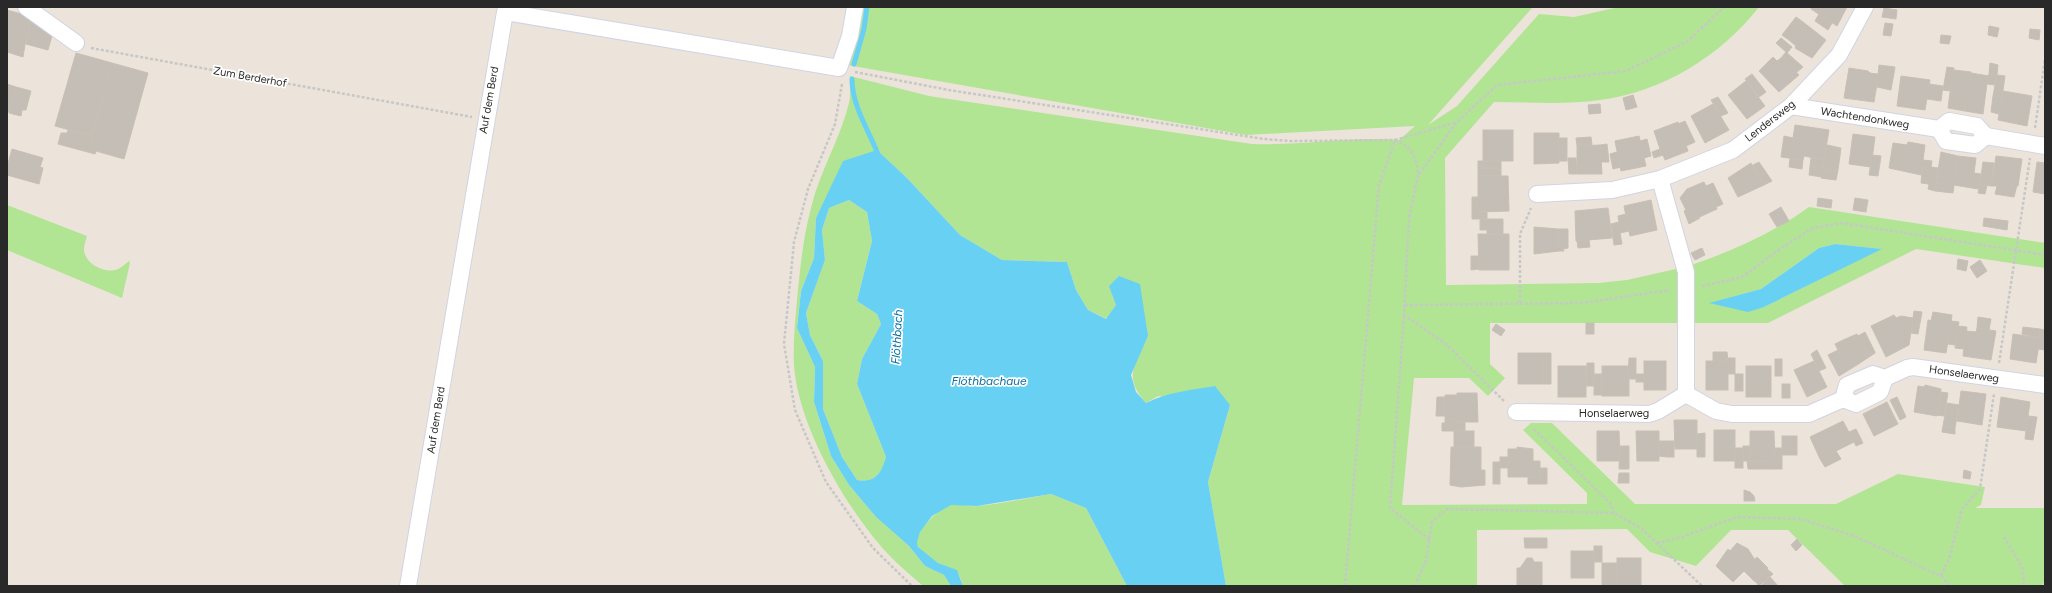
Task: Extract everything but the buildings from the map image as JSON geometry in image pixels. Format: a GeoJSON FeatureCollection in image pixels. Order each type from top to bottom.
{"type":"FeatureCollection","features":[{"type":"Feature","properties":{"kind":"street"},"geometry":{"type":"LineString","coordinates":[[26,7],[76,43]]}},
{"type":"Feature","properties":{"kind":"street","name":"Auf dem Berd"},"geometry":{"type":"LineString","coordinates":[[408,586],[505,12],[838,68],[850,36],[855,7]]}},
{"type":"Feature","properties":{"kind":"street","name":"Lendersweg"},"geometry":{"type":"LineString","coordinates":[[1537,194],[1612,190],[1660,179],[1733,150],[1791,106],[1840,55],[1865,7]]}},
{"type":"Feature","properties":{"kind":"street","name":"Wachtendonkweg"},"geometry":{"type":"LineString","coordinates":[[1791,106],[1939,129],[1949,121],[1978,126],[1986,136],[2039,144]]}},
{"type":"Feature","properties":{"kind":"street"},"geometry":{"type":"LineString","coordinates":[[1660,179],[1684,261],[1686,288],[1686,394]]}},
{"type":"Feature","properties":{"kind":"street","name":"Honselaerweg"},"geometry":{"type":"LineString","coordinates":[[1516,412],[1649,414],[1658,411],[1686,394],[1716,411],[1732,414],[1809,414],[1843,399],[1847,385],[1872,374],[1885,378],[1907,368],[1913,367],[2045,386]]}},
{"type":"Feature","properties":{"kind":"path"},"geometry":{"type":"LineString","coordinates":[[1418,176],[1456,123],[1497,86],[1626,71],[1688,41],[1724,7]]}},
{"type":"Feature","properties":{"kind":"path","name":"Zum Berderhof"},"geometry":{"type":"LineString","coordinates":[[76,43],[93,49],[486,120]]}},
{"type":"Feature","properties":{"kind":"path"},"geometry":{"type":"LineString","coordinates":[[1941,576],[1949,559],[1962,509],[1980,489],[2016,250],[2039,144],[2045,59]]}},
{"type":"Feature","properties":{"kind":"path"},"geometry":{"type":"LineString","coordinates":[[859,72],[957,91],[1264,139],[1290,141],[1395,140],[1456,123]]}},
{"type":"Feature","properties":{"kind":"path"},"geometry":{"type":"LineString","coordinates":[[842,83],[835,124],[808,189],[794,242],[784,344],[795,410],[826,482],[873,548],[912,586]]}},
{"type":"Feature","properties":{"kind":"path"},"geometry":{"type":"LineString","coordinates":[[1395,140],[1406,146],[1413,153],[1417,163],[1418,176],[1409,218],[1405,304],[1390,508],[1430,540]]}},
{"type":"Feature","properties":{"kind":"path"},"geometry":{"type":"LineString","coordinates":[[1345,586],[1380,185],[1395,140]]}},
{"type":"Feature","properties":{"kind":"path"},"geometry":{"type":"LineString","coordinates":[[1520,303],[1520,234],[1537,194]]}},
{"type":"Feature","properties":{"kind":"path"},"geometry":{"type":"LineString","coordinates":[[1405,304],[1581,303],[1686,288],[1742,277],[1780,248],[1813,228],[1842,223],[2045,255]]}},
{"type":"Feature","properties":{"kind":"path"},"geometry":{"type":"LineString","coordinates":[[1404,316],[1446,344],[1611,504],[1614,513]]}},
{"type":"Feature","properties":{"kind":"path"},"geometry":{"type":"LineString","coordinates":[[1415,586],[1426,560],[1432,522],[1447,509],[1614,513],[1642,529],[1702,586]]}},
{"type":"Feature","properties":{"kind":"path"},"geometry":{"type":"LineString","coordinates":[[1657,543],[1682,537],[1737,517],[1801,519],[1854,536],[1941,576],[1950,586]]}},
{"type":"Feature","properties":{"kind":"path"},"geometry":{"type":"LineString","coordinates":[[2004,537],[2022,567],[2024,586]]}},
{"type":"Feature","properties":{"kind":"green space"},"geometry":{"type":"Polygon","coordinates":[[[861,7],[1533,7],[1428,125],[1457,106],[1539,14],[1574,17],[1619,7],[1759,7],[1744,25],[1708,56],[1668,80],[1646,89],[1623,96],[1587,102],[1494,102],[1445,158],[1446,285],[1598,283],[1627,280],[1680,268],[1680,323],[1490,323],[1490,364],[1505,378],[1488,396],[1469,378],[1414,378],[1402,505],[1587,504],[1587,493],[1523,430],[1531,423],[1552,423],[1635,504],[1836,504],[1898,474],[1985,487],[1981,505],[1975,508],[2045,508],[2045,577],[2043,586],[1845,586],[1788,530],[1731,530],[1696,566],[1650,552],[1627,529],[1477,530],[1477,586],[1226,586],[1208,482],[1230,405],[1158,396],[1146,403],[1134,385],[1133,377],[1136,362],[1148,336],[1116,305],[1107,319],[1088,310],[1076,290],[1067,262],[1002,260],[960,235],[907,178],[877,150],[830,191],[816,218],[814,258],[801,291],[797,328],[815,367],[814,402],[831,456],[849,485],[876,517],[909,546],[925,566],[944,575],[951,586],[923,586],[900,566],[871,535],[841,490],[815,441],[805,415],[798,390],[794,366],[796,308],[808,219],[819,182],[841,129],[850,100],[850,76],[929,96],[1252,144],[1289,144],[1362,139],[1399,140],[1415,126],[1246,135],[847,65],[861,7]]]}},
{"type":"Feature","properties":{"kind":"green space"},"geometry":{"type":"Polygon","coordinates":[[[849,200],[867,212],[872,241],[857,301],[877,314],[881,324],[862,359],[857,384],[886,457],[877,476],[863,481],[857,480],[842,457],[823,409],[823,361],[810,335],[806,313],[825,260],[822,230],[829,208],[849,200]]]}},
{"type":"Feature","properties":{"kind":"green space"},"geometry":{"type":"Polygon","coordinates":[[[7,205],[87,236],[84,247],[85,254],[87,259],[95,266],[110,271],[120,268],[129,261],[130,263],[122,298],[7,250],[7,205]]]}},
{"type":"Feature","properties":{"kind":"green space"},"geometry":{"type":"Polygon","coordinates":[[[1809,207],[2045,243],[2045,268],[1916,249],[1768,323],[1691,323],[1691,265],[1722,254],[1767,233],[1809,207]],[[1835,244],[1819,248],[1761,289],[1710,303],[1764,307],[1881,249],[1835,244]]]}},
{"type":"Feature","properties":{"kind":"green space"},"geometry":{"type":"Polygon","coordinates":[[[1051,494],[1086,508],[1127,586],[963,586],[959,575],[955,570],[933,560],[919,548],[917,543],[918,536],[922,529],[933,516],[951,505],[987,505],[1051,494]]]}},
{"type":"Feature","properties":{"kind":"water","name":"Flöthbachaue"},"geometry":{"type":"Polygon","coordinates":[[[877,150],[907,178],[960,235],[1002,260],[1067,262],[1076,290],[1088,310],[1106,319],[1116,305],[1109,286],[1119,276],[1140,284],[1148,336],[1131,375],[1136,392],[1146,403],[1171,394],[1215,386],[1230,405],[1208,482],[1226,586],[1127,586],[1086,508],[1051,494],[977,506],[951,505],[932,516],[920,532],[917,542],[918,547],[938,563],[957,570],[963,586],[951,586],[944,575],[925,566],[909,546],[876,517],[849,485],[831,456],[814,402],[815,367],[797,328],[801,291],[814,258],[816,218],[843,161],[877,150]],[[849,200],[829,208],[822,230],[825,260],[806,313],[810,335],[823,361],[823,409],[842,457],[857,480],[863,481],[877,476],[886,457],[857,384],[862,359],[881,324],[877,314],[857,301],[872,241],[867,212],[849,200]]]}},
{"type":"Feature","properties":{"kind":"water"},"geometry":{"type":"Polygon","coordinates":[[[1835,244],[1882,249],[1764,307],[1748,312],[1709,303],[1761,289],[1819,248],[1835,244]]]}},
{"type":"Feature","properties":{"kind":"waterway","name":"Flöthbach"},"geometry":{"type":"LineString","coordinates":[[854,64],[864,29],[867,7]]}},
{"type":"Feature","properties":{"kind":"waterway","name":"Flöthbach"},"geometry":{"type":"LineString","coordinates":[[852,79],[858,109],[879,157]]}}]}
